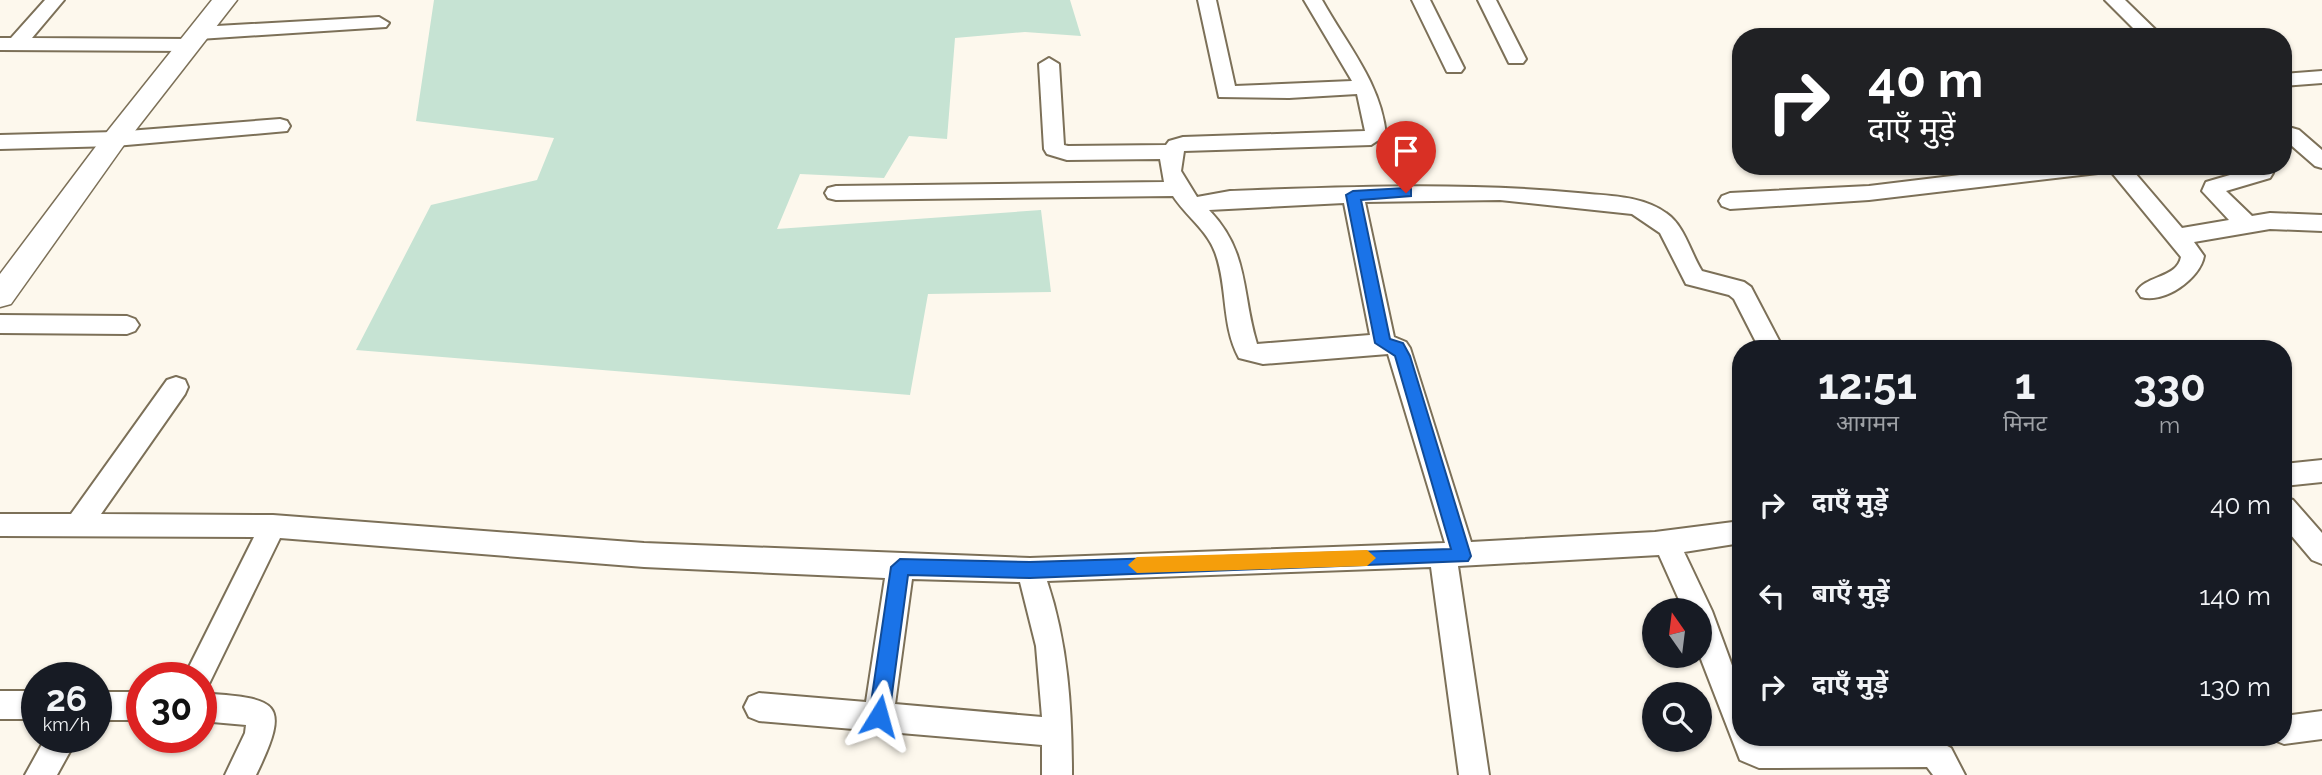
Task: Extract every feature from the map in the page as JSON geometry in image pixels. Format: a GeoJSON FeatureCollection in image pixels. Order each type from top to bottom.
{"type":"FeatureCollection","features":[{"type":"Feature","properties":{"kind":"street"},"geometry":{"type":"LineString","coordinates":[[7,45],[55,0]]}},
{"type":"Feature","properties":{"kind":"street"},"geometry":{"type":"LineString","coordinates":[[0,296],[115,139],[225,0]]}},
{"type":"Feature","properties":{"kind":"street"},"geometry":{"type":"LineString","coordinates":[[1207,0],[1226,92],[1289,92],[1363,87]]}},
{"type":"Feature","properties":{"kind":"street"},"geometry":{"type":"LineString","coordinates":[[1049,64],[1054,149],[1067,153],[1172,152],[1183,144],[1371,138],[1376,135],[1376,130],[1356,70],[1313,0]]}},
{"type":"Feature","properties":{"kind":"street"},"geometry":{"type":"LineString","coordinates":[[1421,0],[1454,68]]}},
{"type":"Feature","properties":{"kind":"street"},"geometry":{"type":"LineString","coordinates":[[1487,0],[1516,59]]}},
{"type":"Feature","properties":{"kind":"street"},"geometry":{"type":"LineString","coordinates":[[2114,0],[2144,28]]}},
{"type":"Feature","properties":{"kind":"street"},"geometry":{"type":"LineString","coordinates":[[7,45],[194,39],[379,23]]}},
{"type":"Feature","properties":{"kind":"street"},"geometry":{"type":"LineString","coordinates":[[2292,79],[2322,77]]}},
{"type":"Feature","properties":{"kind":"street"},"geometry":{"type":"LineString","coordinates":[[0,142],[115,139],[280,126]]}},
{"type":"Feature","properties":{"kind":"street"},"geometry":{"type":"LineString","coordinates":[[2292,135],[2322,134]]}},
{"type":"Feature","properties":{"kind":"street"},"geometry":{"type":"LineString","coordinates":[[2292,138],[2322,161]]}},
{"type":"Feature","properties":{"kind":"street"},"geometry":{"type":"LineString","coordinates":[[1172,152],[1171,160],[1184,197],[1220,237],[1229,259],[1247,351],[1263,355],[1383,343],[1398,348],[1402,356],[1452,557],[1474,775]]}},
{"type":"Feature","properties":{"kind":"street"},"geometry":{"type":"LineString","coordinates":[[1730,201],[1869,193],[2022,175]]}},
{"type":"Feature","properties":{"kind":"street"},"geometry":{"type":"LineString","coordinates":[[2125,175],[2193,256],[2193,264],[2188,271],[2149,291]]}},
{"type":"Feature","properties":{"kind":"street"},"geometry":{"type":"LineString","coordinates":[[2247,225],[2213,191],[2214,187],[2255,175]]}},
{"type":"Feature","properties":{"kind":"street"},"geometry":{"type":"LineString","coordinates":[[836,193],[1230,199],[1433,192],[1500,193],[1635,207],[1653,213],[1667,224],[1694,278],[1736,288],[1743,293],[1767,340]]}},
{"type":"Feature","properties":{"kind":"street"},"geometry":{"type":"LineString","coordinates":[[1353,195],[1383,343]]}},
{"type":"Feature","properties":{"kind":"street"},"geometry":{"type":"LineString","coordinates":[[2178,237],[2270,221],[2322,223]]}},
{"type":"Feature","properties":{"kind":"street"},"geometry":{"type":"LineString","coordinates":[[0,324],[127,325]]}},
{"type":"Feature","properties":{"kind":"street"},"geometry":{"type":"LineString","coordinates":[[77,527],[177,387]]}},
{"type":"Feature","properties":{"kind":"street"},"geometry":{"type":"LineString","coordinates":[[2292,474],[2322,471]]}},
{"type":"Feature","properties":{"kind":"street"},"geometry":{"type":"LineString","coordinates":[[2292,518],[2322,552]]}},
{"type":"Feature","properties":{"kind":"street"},"geometry":{"type":"LineString","coordinates":[[0,525],[273,526],[644,555],[1030,570],[1452,557],[1666,542],[1732,533]]}},
{"type":"Feature","properties":{"kind":"street"},"geometry":{"type":"LineString","coordinates":[[205,662],[273,526]]}},
{"type":"Feature","properties":{"kind":"street"},"geometry":{"type":"LineString","coordinates":[[1666,542],[1691,598]]}},
{"type":"Feature","properties":{"kind":"street"},"geometry":{"type":"LineString","coordinates":[[879,716],[900,567]]}},
{"type":"Feature","properties":{"kind":"street"},"geometry":{"type":"LineString","coordinates":[[1030,570],[1050,633],[1057,732],[1056,775]]}},
{"type":"Feature","properties":{"kind":"street"},"geometry":{"type":"LineString","coordinates":[[1712,651],[1732,705]]}},
{"type":"Feature","properties":{"kind":"street"},"geometry":{"type":"LineString","coordinates":[[0,705],[21,705]]}},
{"type":"Feature","properties":{"kind":"street"},"geometry":{"type":"LineString","coordinates":[[759,708],[1057,732]]}},
{"type":"Feature","properties":{"kind":"street"},"geometry":{"type":"LineString","coordinates":[[217,709],[251,711],[261,718],[260,735],[240,775]]}},
{"type":"Feature","properties":{"kind":"street"},"geometry":{"type":"LineString","coordinates":[[2292,729],[2322,725]]}},
{"type":"Feature","properties":{"kind":"street"},"geometry":{"type":"LineString","coordinates":[[1749,746],[1759,754],[1932,752],[1940,758],[1950,775]]}},
{"type":"Feature","properties":{"kind":"street"},"geometry":{"type":"LineString","coordinates":[[40,775],[53,753]]}},
{"type":"Feature","properties":{"kind":"green space"},"geometry":{"type":"Polygon","coordinates":[[[434,0],[1070,0],[1081,36],[1025,32],[955,38],[947,139],[909,136],[884,178],[800,174],[777,229],[1041,210],[1051,292],[928,294],[910,395],[356,350],[431,205],[537,180],[554,138],[416,121],[434,0]]]}},
{"type":"Feature","properties":{"kind":"slow traffic"},"geometry":{"type":"LineString","coordinates":[[1137,565],[1367,558]]}},
{"type":"Feature","properties":{"kind":"route"},"geometry":{"type":"LineString","coordinates":[[879,716],[900,567],[1030,570],[1462,556],[1402,356],[1398,348],[1391,343],[1383,343],[1353,195],[1406,193]]}}]}
